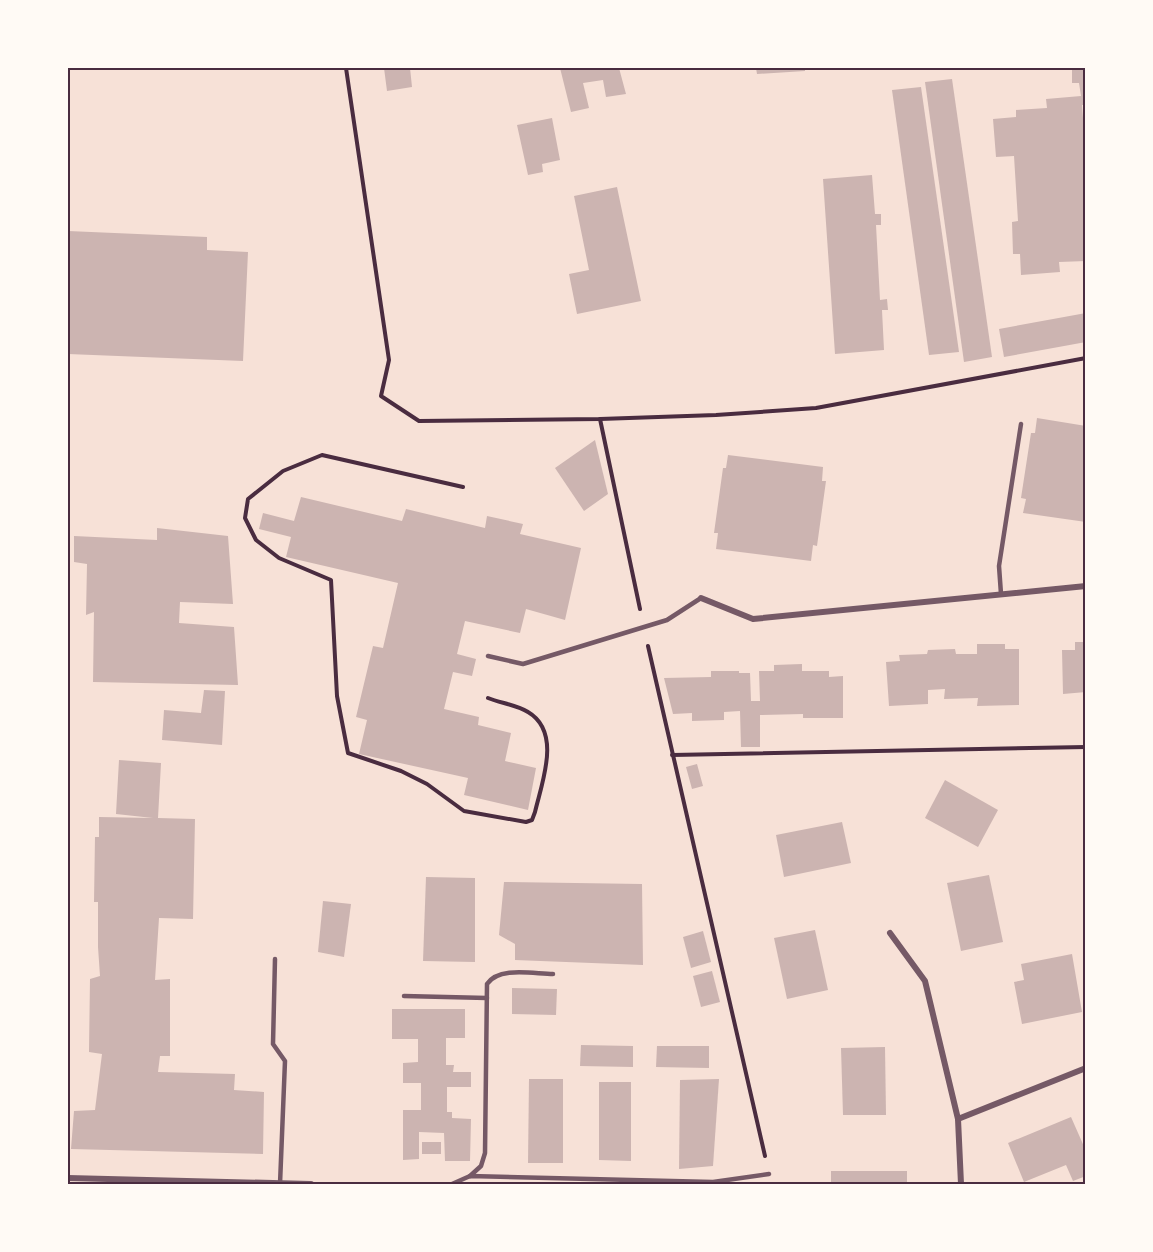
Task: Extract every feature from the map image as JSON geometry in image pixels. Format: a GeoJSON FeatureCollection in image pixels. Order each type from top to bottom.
{"type":"FeatureCollection","features":[{"type":"Feature","properties":{"kind":"street"},"geometry":{"type":"LineString","coordinates":[[701,598],[753,619],[1086,586]]}},
{"type":"Feature","properties":{"kind":"street"},"geometry":{"type":"LineString","coordinates":[[890,933],[925,981],[958,1119],[961,1185]]}},
{"type":"Feature","properties":{"kind":"street"},"geometry":{"type":"LineString","coordinates":[[958,1119],[1086,1068]]}},
{"type":"Feature","properties":{"kind":"street"},"geometry":{"type":"LineString","coordinates":[[68,1178],[311,1185]]}},
{"type":"Feature","properties":{"kind":"lane"},"geometry":{"type":"LineString","coordinates":[[1001,594],[999,566],[1021,424]]}},
{"type":"Feature","properties":{"kind":"lane"},"geometry":{"type":"LineString","coordinates":[[488,657],[523,664],[667,620],[701,598]]}},
{"type":"Feature","properties":{"kind":"lane"},"geometry":{"type":"LineString","coordinates":[[275,959],[273,1044],[285,1061],[280,1184]]}},
{"type":"Feature","properties":{"kind":"lane"},"geometry":{"type":"LineString","coordinates":[[452,1185],[471,1176],[481,1166],[485,1153],[487,984],[496,975],[505,973],[553,974]]}},
{"type":"Feature","properties":{"kind":"lane"},"geometry":{"type":"LineString","coordinates":[[404,996],[487,998]]}},
{"type":"Feature","properties":{"kind":"lane"},"geometry":{"type":"LineString","coordinates":[[471,1176],[713,1182],[769,1174]]}},
{"type":"Feature","properties":{"kind":"path"},"geometry":{"type":"LineString","coordinates":[[346,68],[389,360],[381,396],[419,421],[600,419],[716,415],[816,408],[1086,358]]}},
{"type":"Feature","properties":{"kind":"path"},"geometry":{"type":"LineString","coordinates":[[600,419],[672,755],[769,1174]]}},
{"type":"Feature","properties":{"kind":"path"},"geometry":{"type":"LineString","coordinates":[[462,487],[321,455],[283,471],[248,499],[245,518],[256,540],[279,558],[331,580],[337,696],[348,753],[402,771],[427,784],[464,811],[526,822],[532,820],[536,812],[548,757],[547,741],[540,723],[528,712],[488,698]]}},
{"type":"Feature","properties":{"kind":"path"},"geometry":{"type":"LineString","coordinates":[[672,755],[1086,747]]}},
{"type":"Feature","properties":{"kind":"building"},"geometry":{"type":"Polygon","coordinates":[[[384,68],[401,68],[401,70],[410,68],[412,87],[387,91],[384,68]]]}},
{"type":"Feature","properties":{"kind":"building"},"geometry":{"type":"Polygon","coordinates":[[[560,68],[619,68],[626,94],[606,97],[603,80],[583,83],[589,108],[571,112],[560,68]]]}},
{"type":"Feature","properties":{"kind":"building"},"geometry":{"type":"Polygon","coordinates":[[[756,68],[805,68],[805,71],[757,74],[756,68]]]}},
{"type":"Feature","properties":{"kind":"building"},"geometry":{"type":"Polygon","coordinates":[[[1072,68],[1086,68],[1086,105],[1082,105],[1083,118],[1086,118],[1086,261],[1059,262],[1060,272],[1021,275],[1020,254],[1013,254],[1012,222],[1018,221],[1014,156],[996,157],[993,119],[1016,117],[1016,110],[1047,108],[1046,99],[1081,96],[1079,83],[1072,83],[1072,68]]]}},
{"type":"Feature","properties":{"kind":"building"},"geometry":{"type":"Polygon","coordinates":[[[952,79],[992,357],[964,362],[925,82],[952,79]]]}},
{"type":"Feature","properties":{"kind":"building"},"geometry":{"type":"Polygon","coordinates":[[[921,87],[959,352],[929,355],[892,90],[921,87]]]}},
{"type":"Feature","properties":{"kind":"building"},"geometry":{"type":"Polygon","coordinates":[[[552,118],[560,160],[542,164],[543,172],[528,175],[517,125],[552,118]]]}},
{"type":"Feature","properties":{"kind":"building"},"geometry":{"type":"Polygon","coordinates":[[[872,175],[875,214],[881,214],[881,225],[876,225],[880,300],[887,299],[888,310],[882,310],[884,350],[835,354],[823,179],[872,175]]]}},
{"type":"Feature","properties":{"kind":"building"},"geometry":{"type":"Polygon","coordinates":[[[617,187],[641,301],[577,314],[569,274],[589,270],[574,196],[617,187]]]}},
{"type":"Feature","properties":{"kind":"building"},"geometry":{"type":"Polygon","coordinates":[[[68,231],[207,237],[207,250],[248,252],[243,361],[68,354],[68,231]]]}},
{"type":"Feature","properties":{"kind":"building"},"geometry":{"type":"Polygon","coordinates":[[[1086,313],[1086,342],[1004,357],[999,329],[1086,313]]]}},
{"type":"Feature","properties":{"kind":"building"},"geometry":{"type":"Polygon","coordinates":[[[1037,418],[1086,426],[1086,522],[1023,513],[1026,499],[1021,498],[1031,433],[1035,433],[1037,418]]]}},
{"type":"Feature","properties":{"kind":"building"},"geometry":{"type":"Polygon","coordinates":[[[595,440],[608,494],[584,511],[555,468],[595,440]]]}},
{"type":"Feature","properties":{"kind":"building"},"geometry":{"type":"Polygon","coordinates":[[[728,455],[823,467],[822,481],[826,481],[817,546],[813,545],[811,561],[716,549],[718,533],[714,533],[723,468],[726,468],[728,455]]]}},
{"type":"Feature","properties":{"kind":"building"},"geometry":{"type":"Polygon","coordinates":[[[301,497],[402,521],[406,509],[485,528],[487,516],[523,524],[520,534],[581,548],[565,620],[526,609],[520,633],[465,621],[457,654],[476,659],[472,676],[453,672],[444,709],[479,717],[478,725],[511,733],[505,761],[536,768],[528,810],[464,795],[468,778],[359,754],[367,720],[356,717],[373,646],[383,648],[398,583],[286,557],[291,537],[259,529],[263,513],[294,521],[301,497]]]}},
{"type":"Feature","properties":{"kind":"building"},"geometry":{"type":"Polygon","coordinates":[[[157,528],[228,536],[233,604],[180,602],[179,623],[234,627],[238,685],[93,682],[94,612],[86,615],[87,564],[74,562],[74,536],[157,540],[157,528]]]}},
{"type":"Feature","properties":{"kind":"building"},"geometry":{"type":"Polygon","coordinates":[[[1075,642],[1086,642],[1086,692],[1063,694],[1062,650],[1075,650],[1075,642]]]}},
{"type":"Feature","properties":{"kind":"building"},"geometry":{"type":"Polygon","coordinates":[[[977,644],[1005,644],[1005,649],[1019,649],[1019,705],[977,706],[978,698],[944,699],[945,689],[928,690],[928,704],[889,706],[886,662],[900,661],[899,655],[927,654],[928,650],[955,649],[956,654],[977,654],[977,644]]]}},
{"type":"Feature","properties":{"kind":"building"},"geometry":{"type":"Polygon","coordinates":[[[802,664],[802,671],[829,671],[829,677],[843,676],[843,718],[803,718],[803,714],[760,715],[760,747],[741,747],[740,711],[724,712],[724,720],[692,721],[692,713],[673,714],[664,678],[711,677],[711,671],[750,673],[751,701],[760,701],[759,671],[774,671],[774,665],[802,664]]]}},
{"type":"Feature","properties":{"kind":"building"},"geometry":{"type":"Polygon","coordinates":[[[204,690],[225,691],[222,745],[162,740],[164,710],[201,713],[204,690]]]}},
{"type":"Feature","properties":{"kind":"building"},"geometry":{"type":"Polygon","coordinates":[[[119,760],[161,763],[158,818],[195,819],[193,919],[159,918],[155,980],[170,979],[170,1056],[160,1056],[158,1072],[235,1074],[234,1090],[264,1092],[263,1154],[71,1149],[74,1111],[95,1110],[102,1054],[89,1052],[90,979],[100,976],[98,902],[94,902],[95,837],[99,837],[99,817],[153,818],[116,814],[119,760]]]}},
{"type":"Feature","properties":{"kind":"building"},"geometry":{"type":"Polygon","coordinates":[[[697,764],[703,786],[692,789],[686,767],[697,764]]]}},
{"type":"Feature","properties":{"kind":"building"},"geometry":{"type":"Polygon","coordinates":[[[945,780],[998,810],[978,847],[925,818],[945,780]]]}},
{"type":"Feature","properties":{"kind":"building"},"geometry":{"type":"Polygon","coordinates":[[[842,822],[851,863],[784,877],[776,835],[842,822]]]}},
{"type":"Feature","properties":{"kind":"building"},"geometry":{"type":"Polygon","coordinates":[[[989,875],[1003,942],[961,951],[947,883],[989,875]]]}},
{"type":"Feature","properties":{"kind":"building"},"geometry":{"type":"Polygon","coordinates":[[[426,877],[475,878],[475,962],[423,961],[426,877]]]}},
{"type":"Feature","properties":{"kind":"building"},"geometry":{"type":"Polygon","coordinates":[[[504,882],[642,884],[643,965],[515,960],[515,944],[499,935],[504,882]]]}},
{"type":"Feature","properties":{"kind":"building"},"geometry":{"type":"Polygon","coordinates":[[[323,901],[351,904],[344,957],[318,952],[323,901]]]}},
{"type":"Feature","properties":{"kind":"building"},"geometry":{"type":"Polygon","coordinates":[[[815,930],[828,990],[787,999],[774,938],[815,930]]]}},
{"type":"Feature","properties":{"kind":"building"},"geometry":{"type":"Polygon","coordinates":[[[703,931],[711,962],[691,968],[683,937],[703,931]]]}},
{"type":"Feature","properties":{"kind":"building"},"geometry":{"type":"Polygon","coordinates":[[[1072,954],[1082,1012],[1022,1024],[1014,982],[1024,980],[1021,964],[1072,954]]]}},
{"type":"Feature","properties":{"kind":"building"},"geometry":{"type":"Polygon","coordinates":[[[712,971],[720,1002],[701,1007],[693,976],[712,971]]]}},
{"type":"Feature","properties":{"kind":"building"},"geometry":{"type":"Polygon","coordinates":[[[512,988],[557,989],[556,1015],[512,1014],[512,988]]]}},
{"type":"Feature","properties":{"kind":"building"},"geometry":{"type":"Polygon","coordinates":[[[392,1009],[465,1009],[465,1038],[446,1038],[446,1065],[454,1065],[453,1072],[471,1072],[471,1087],[447,1087],[447,1112],[452,1112],[452,1118],[471,1119],[470,1161],[445,1161],[444,1133],[419,1132],[419,1159],[403,1160],[403,1110],[421,1110],[421,1083],[403,1083],[403,1063],[418,1062],[418,1039],[392,1039],[392,1009]]]}},
{"type":"Feature","properties":{"kind":"building"},"geometry":{"type":"Polygon","coordinates":[[[581,1045],[633,1046],[633,1067],[580,1066],[581,1045]]]}},
{"type":"Feature","properties":{"kind":"building"},"geometry":{"type":"Polygon","coordinates":[[[657,1046],[709,1046],[709,1068],[656,1067],[657,1046]]]}},
{"type":"Feature","properties":{"kind":"building"},"geometry":{"type":"Polygon","coordinates":[[[885,1047],[886,1115],[843,1115],[841,1048],[885,1047]]]}},
{"type":"Feature","properties":{"kind":"building"},"geometry":{"type":"Polygon","coordinates":[[[529,1079],[563,1079],[563,1163],[528,1163],[529,1079]]]}},
{"type":"Feature","properties":{"kind":"building"},"geometry":{"type":"Polygon","coordinates":[[[719,1079],[713,1166],[679,1169],[680,1080],[719,1079]]]}},
{"type":"Feature","properties":{"kind":"building"},"geometry":{"type":"Polygon","coordinates":[[[599,1082],[631,1082],[631,1161],[599,1160],[599,1082]]]}},
{"type":"Feature","properties":{"kind":"building"},"geometry":{"type":"Polygon","coordinates":[[[1071,1117],[1086,1151],[1086,1158],[1083,1159],[1086,1176],[1073,1181],[1066,1165],[1024,1182],[1008,1143],[1071,1117]]]}},
{"type":"Feature","properties":{"kind":"building"},"geometry":{"type":"Polygon","coordinates":[[[422,1142],[441,1142],[441,1154],[422,1154],[422,1142]]]}},
{"type":"Feature","properties":{"kind":"building"},"geometry":{"type":"Polygon","coordinates":[[[831,1171],[907,1171],[907,1184],[831,1184],[831,1171]]]}}]}
